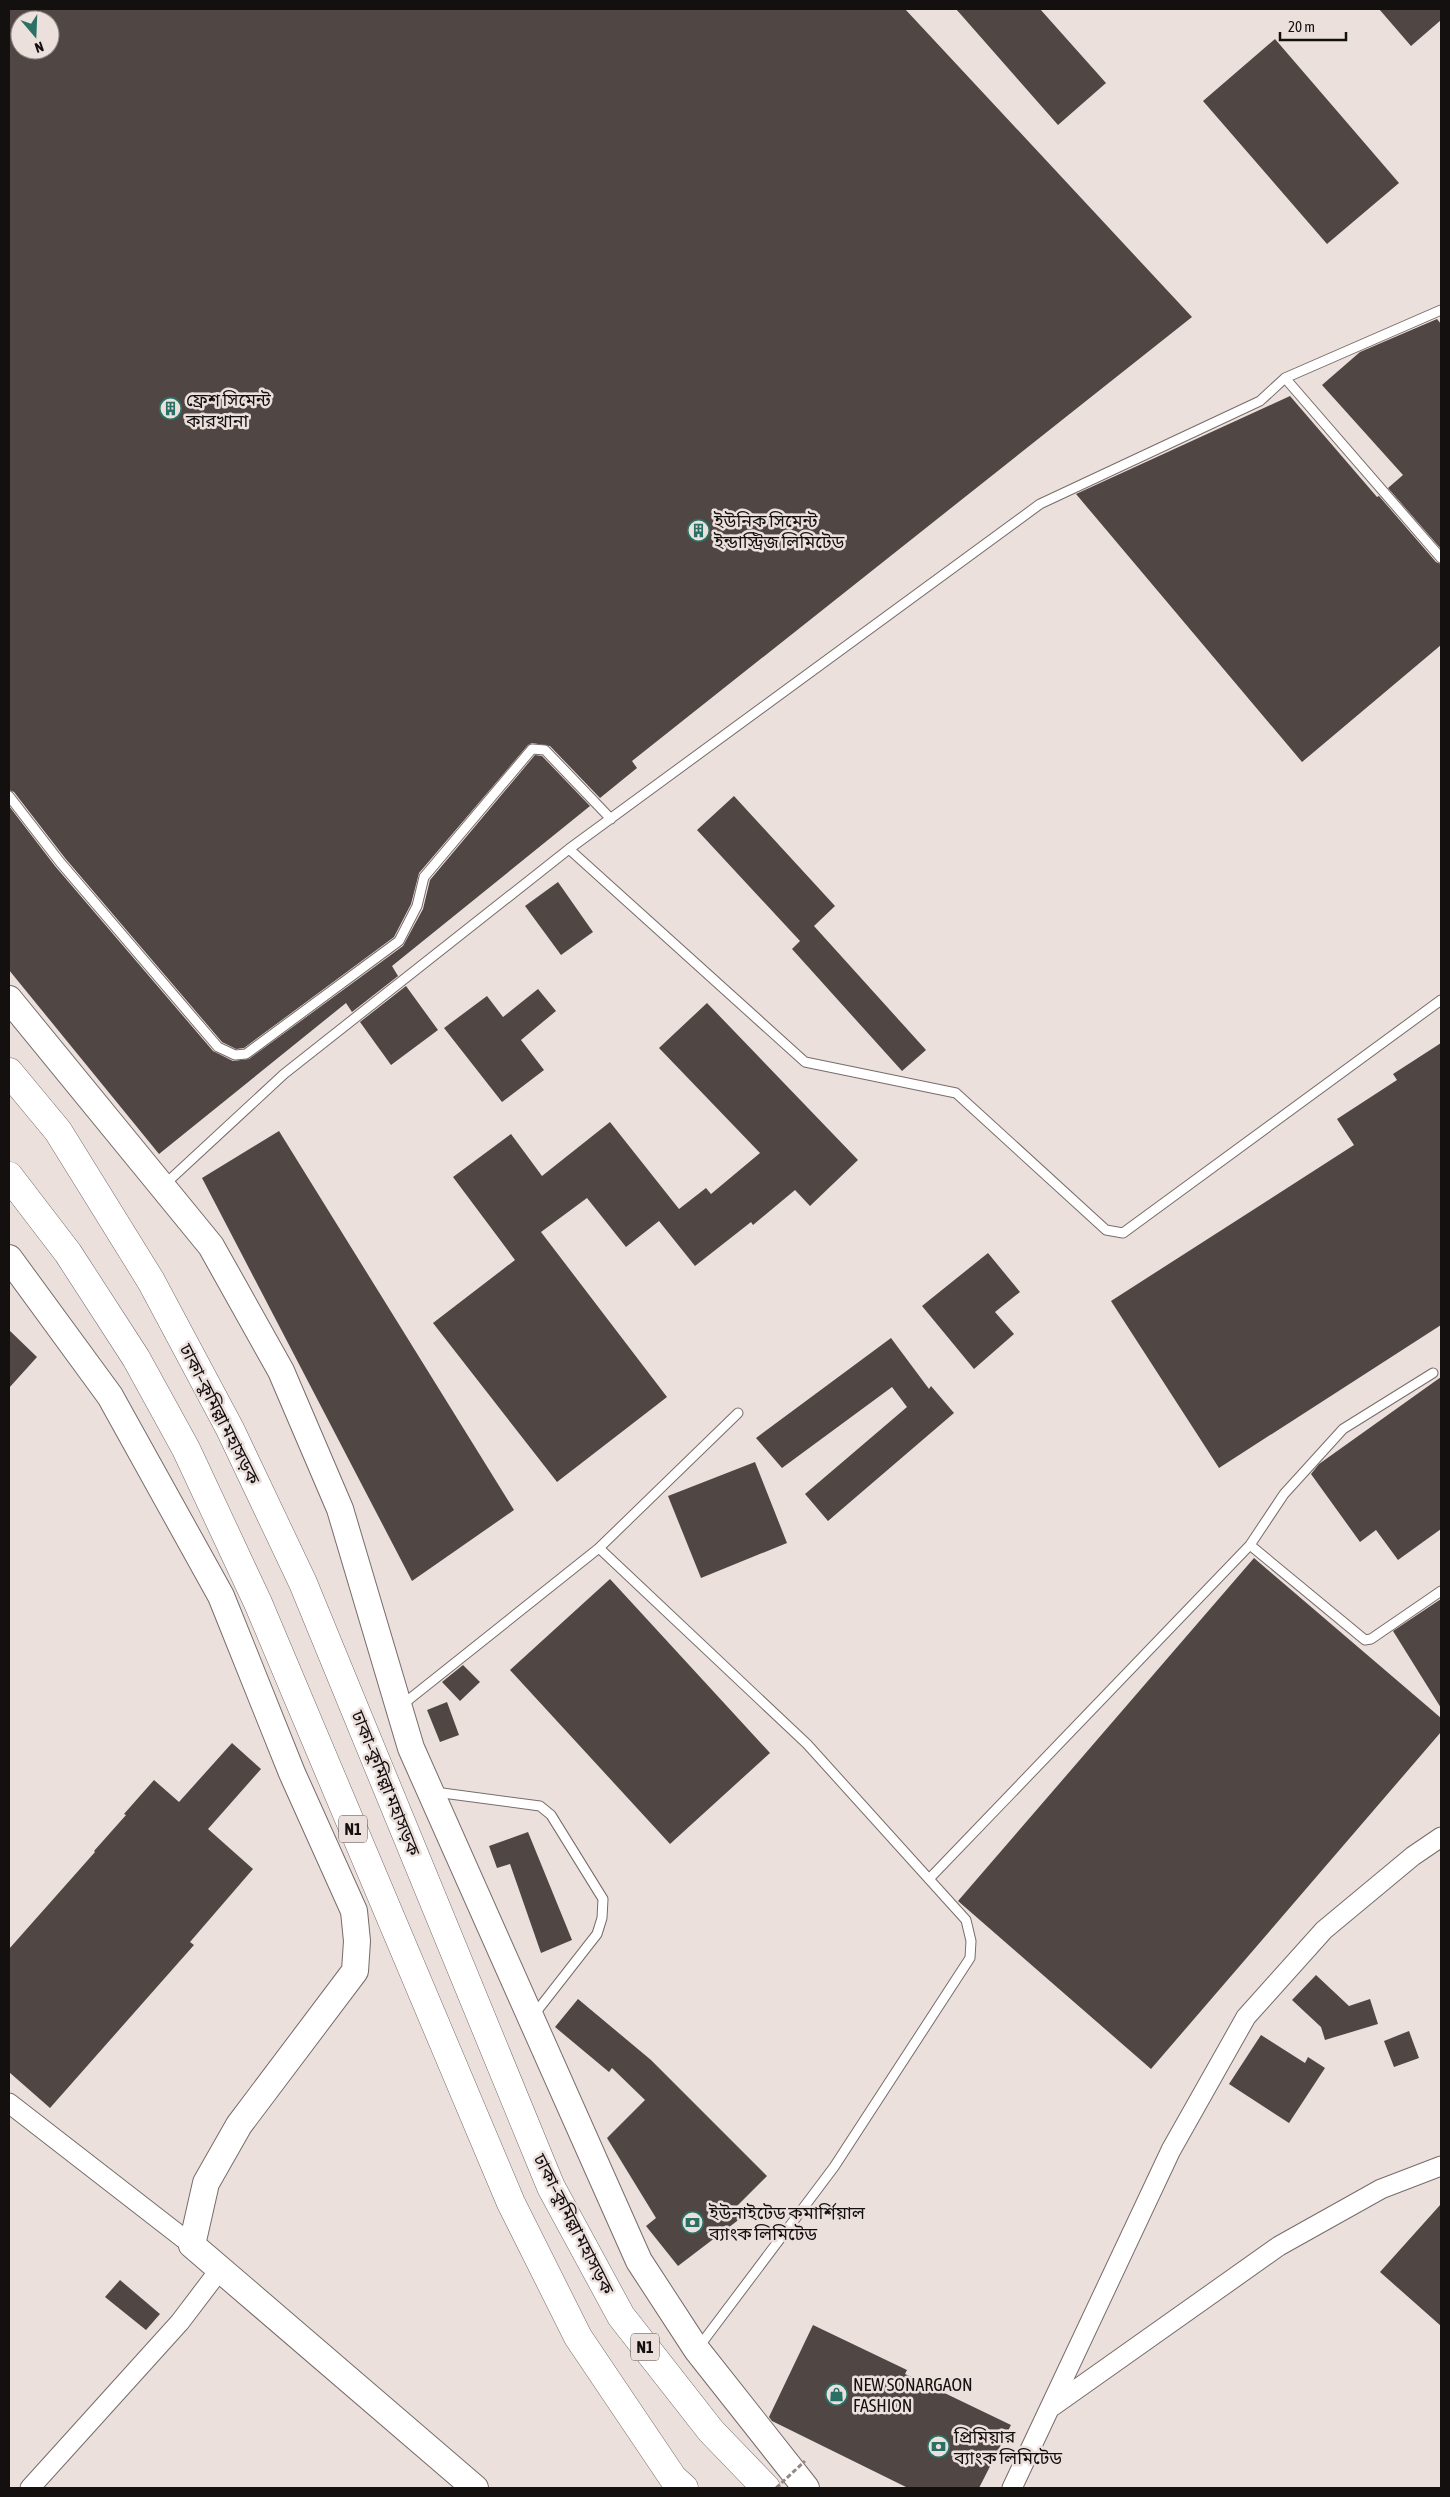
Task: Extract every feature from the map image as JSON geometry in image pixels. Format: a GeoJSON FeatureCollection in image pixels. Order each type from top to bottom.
{"type":"FeatureCollection","features":[{"type":"Feature","properties":{"kind":"highway","name":"ঢাকা–কুমিল্লা মহাসড়ক"},"geometry":{"type":"LineString","coordinates":[[9,1072],[58,1131],[140,1264],[230,1430],[303,1583],[551,2187],[621,2316],[711,2431],[766,2488]]}},
{"type":"Feature","properties":{"kind":"highway","name":"N1"},"geometry":{"type":"LineString","coordinates":[[9,1176],[68,1254],[136,1358],[186,1449],[258,1603],[511,2203],[578,2337],[679,2485]]}},
{"type":"Feature","properties":{"kind":"street"},"geometry":{"type":"LineString","coordinates":[[9,999],[212,1246],[281,1371],[340,1510],[411,1748],[638,2261],[697,2350],[806,2488]]}},
{"type":"Feature","properties":{"kind":"street"},"geometry":{"type":"LineString","coordinates":[[9,1258],[110,1396],[221,1596],[292,1773],[354,1911],[357,1941],[355,1971],[239,2126],[206,2183],[192,2245]]}},
{"type":"Feature","properties":{"kind":"street"},"geometry":{"type":"LineString","coordinates":[[1012,2488],[1052,2407],[1171,2150],[1246,2016],[1324,1930],[1413,1856],[1441,1837]]}},
{"type":"Feature","properties":{"kind":"street"},"geometry":{"type":"LineString","coordinates":[[9,2103],[221,2268],[475,2488]]}},
{"type":"Feature","properties":{"kind":"street"},"geometry":{"type":"LineString","coordinates":[[1052,2407],[1279,2246],[1381,2189],[1441,2166]]}},
{"type":"Feature","properties":{"kind":"street"},"geometry":{"type":"LineString","coordinates":[[30,2488],[180,2322],[221,2268]]}},
{"type":"Feature","properties":{"kind":"lane"},"geometry":{"type":"LineString","coordinates":[[163,1186],[284,1074],[569,849],[1040,504],[1260,401],[1285,378],[1441,310]]}},
{"type":"Feature","properties":{"kind":"lane"},"geometry":{"type":"LineString","coordinates":[[1285,378],[1441,558]]}},
{"type":"Feature","properties":{"kind":"lane"},"geometry":{"type":"LineString","coordinates":[[9,796],[60,862],[218,1047],[235,1055],[246,1054],[399,940],[417,906],[424,877],[532,749],[545,750],[611,819]]}},
{"type":"Feature","properties":{"kind":"lane"},"geometry":{"type":"LineString","coordinates":[[569,849],[805,1062],[956,1093],[1106,1230],[1123,1234],[1441,1000]]}},
{"type":"Feature","properties":{"kind":"lane"},"geometry":{"type":"LineString","coordinates":[[929,1879],[1250,1545],[1284,1494],[1343,1428],[1433,1373]]}},
{"type":"Feature","properties":{"kind":"lane"},"geometry":{"type":"LineString","coordinates":[[399,1708],[599,1548],[738,1413]]}},
{"type":"Feature","properties":{"kind":"lane"},"geometry":{"type":"LineString","coordinates":[[1250,1545],[1365,1640],[1371,1640],[1441,1591]]}},
{"type":"Feature","properties":{"kind":"lane"},"geometry":{"type":"LineString","coordinates":[[599,1548],[807,1744],[966,1920],[971,1941],[970,1958],[834,2167],[697,2350]]}},
{"type":"Feature","properties":{"kind":"lane"},"geometry":{"type":"LineString","coordinates":[[430,1792],[540,1806],[551,1814],[604,1899],[602,1918],[597,1934],[530,2019]]}},
{"type":"Feature","properties":{"kind":"path"},"geometry":{"type":"LineString","coordinates":[[776,2488],[805,2461]]}},
{"type":"Feature","properties":{"kind":"building"},"geometry":{"type":"Polygon","coordinates":[[[9,9],[905,9],[1192,317],[632,761],[637,768],[600,798],[550,746],[532,743],[528,745],[419,873],[411,904],[394,937],[244,1048],[236,1049],[222,1042],[65,858],[14,792],[9,790],[9,9]]]}},
{"type":"Feature","properties":{"kind":"building"},"geometry":{"type":"Polygon","coordinates":[[[956,9],[1040,9],[1106,83],[1058,125],[956,9]]]}},
{"type":"Feature","properties":{"kind":"building"},"geometry":{"type":"Polygon","coordinates":[[[1379,9],[1441,9],[1441,20],[1411,46],[1379,9]]]}},
{"type":"Feature","properties":{"kind":"building"},"geometry":{"type":"Polygon","coordinates":[[[1275,39],[1399,183],[1327,244],[1203,101],[1275,39]]]}},
{"type":"Feature","properties":{"kind":"building"},"geometry":{"type":"Polygon","coordinates":[[[1437,319],[1441,324],[1441,549],[1388,488],[1403,475],[1322,385],[1360,352],[1437,319]]]}},
{"type":"Feature","properties":{"kind":"building"},"geometry":{"type":"Polygon","coordinates":[[[1290,396],[1377,497],[1379,496],[1436,562],[1441,564],[1441,645],[1302,762],[1076,494],[1290,396]]]}},
{"type":"Feature","properties":{"kind":"building"},"geometry":{"type":"Polygon","coordinates":[[[535,755],[542,756],[590,806],[392,966],[398,976],[352,1012],[346,1003],[159,1154],[9,970],[9,806],[55,866],[213,1051],[233,1061],[249,1059],[403,946],[423,909],[430,880],[535,755]]]}},
{"type":"Feature","properties":{"kind":"building"},"geometry":{"type":"Polygon","coordinates":[[[734,796],[835,906],[814,926],[926,1050],[902,1071],[792,949],[800,941],[697,830],[734,796]]]}},
{"type":"Feature","properties":{"kind":"building"},"geometry":{"type":"Polygon","coordinates":[[[558,882],[593,932],[561,955],[525,906],[558,882]]]}},
{"type":"Feature","properties":{"kind":"building"},"geometry":{"type":"Polygon","coordinates":[[[406,986],[438,1030],[391,1065],[360,1022],[406,986]]]}},
{"type":"Feature","properties":{"kind":"building"},"geometry":{"type":"Polygon","coordinates":[[[538,989],[556,1011],[521,1040],[544,1070],[502,1102],[444,1028],[487,996],[503,1017],[538,989]]]}},
{"type":"Feature","properties":{"kind":"building"},"geometry":{"type":"Polygon","coordinates":[[[707,1003],[858,1160],[810,1206],[795,1190],[753,1225],[751,1222],[695,1266],[659,1221],[626,1247],[587,1198],[541,1232],[667,1397],[557,1482],[433,1323],[515,1260],[453,1177],[511,1134],[542,1176],[610,1122],[679,1209],[706,1188],[711,1194],[760,1153],[659,1048],[707,1003]]]}},
{"type":"Feature","properties":{"kind":"building"},"geometry":{"type":"Polygon","coordinates":[[[1441,1043],[1441,1325],[1219,1468],[1111,1301],[1354,1145],[1337,1119],[1397,1080],[1393,1074],[1441,1043]]]}},
{"type":"Feature","properties":{"kind":"building"},"geometry":{"type":"Polygon","coordinates":[[[279,1131],[514,1510],[412,1581],[202,1178],[279,1131]]]}},
{"type":"Feature","properties":{"kind":"building"},"geometry":{"type":"Polygon","coordinates":[[[988,1253],[1020,1292],[995,1312],[1014,1334],[974,1369],[922,1306],[988,1253]]]}},
{"type":"Feature","properties":{"kind":"building"},"geometry":{"type":"Polygon","coordinates":[[[9,1330],[37,1357],[9,1388],[9,1330]]]}},
{"type":"Feature","properties":{"kind":"building"},"geometry":{"type":"Polygon","coordinates":[[[891,1338],[929,1389],[931,1386],[954,1413],[828,1521],[805,1494],[907,1407],[892,1387],[782,1468],[756,1438],[891,1338]]]}},
{"type":"Feature","properties":{"kind":"building"},"geometry":{"type":"Polygon","coordinates":[[[1441,1377],[1441,1529],[1398,1560],[1376,1530],[1360,1542],[1311,1474],[1319,1464],[1441,1377]]]}},
{"type":"Feature","properties":{"kind":"building"},"geometry":{"type":"Polygon","coordinates":[[[755,1462],[787,1543],[701,1578],[668,1496],[755,1462]]]}},
{"type":"Feature","properties":{"kind":"building"},"geometry":{"type":"Polygon","coordinates":[[[1254,1558],[1441,1718],[1441,1732],[1151,2069],[958,1901],[1254,1558]]]}},
{"type":"Feature","properties":{"kind":"building"},"geometry":{"type":"Polygon","coordinates":[[[610,1579],[770,1753],[670,1844],[510,1670],[610,1579]]]}},
{"type":"Feature","properties":{"kind":"building"},"geometry":{"type":"Polygon","coordinates":[[[1441,1599],[1441,1708],[1393,1631],[1441,1599]]]}},
{"type":"Feature","properties":{"kind":"building"},"geometry":{"type":"Polygon","coordinates":[[[463,1665],[480,1682],[460,1701],[442,1682],[463,1665]]]}},
{"type":"Feature","properties":{"kind":"building"},"geometry":{"type":"Polygon","coordinates":[[[447,1702],[459,1735],[440,1742],[427,1710],[447,1702]]]}},
{"type":"Feature","properties":{"kind":"building"},"geometry":{"type":"Polygon","coordinates":[[[232,1743],[261,1769],[208,1829],[253,1869],[190,1942],[194,1945],[50,2108],[9,2072],[9,1949],[95,1852],[126,1815],[124,1814],[154,1780],[179,1802],[232,1743]]]}},
{"type":"Feature","properties":{"kind":"building"},"geometry":{"type":"Polygon","coordinates":[[[528,1832],[572,1940],[541,1953],[510,1864],[497,1868],[489,1846],[528,1832]]]}},
{"type":"Feature","properties":{"kind":"building"},"geometry":{"type":"Polygon","coordinates":[[[1316,1975],[1349,2006],[1370,1999],[1378,2024],[1325,2040],[1321,2027],[1292,2000],[1316,1975]]]}},
{"type":"Feature","properties":{"kind":"building"},"geometry":{"type":"Polygon","coordinates":[[[578,1999],[651,2060],[767,2176],[734,2209],[741,2218],[678,2266],[646,2226],[656,2218],[607,2138],[645,2100],[612,2068],[609,2072],[555,2027],[578,1999]]]}},
{"type":"Feature","properties":{"kind":"building"},"geometry":{"type":"Polygon","coordinates":[[[1409,2031],[1419,2058],[1394,2067],[1384,2041],[1409,2031]]]}},
{"type":"Feature","properties":{"kind":"building"},"geometry":{"type":"Polygon","coordinates":[[[1261,2035],[1305,2063],[1308,2057],[1325,2068],[1289,2123],[1229,2084],[1261,2035]]]}},
{"type":"Feature","properties":{"kind":"building"},"geometry":{"type":"Polygon","coordinates":[[[1441,2204],[1441,2326],[1380,2272],[1441,2204]]]}},
{"type":"Feature","properties":{"kind":"building"},"geometry":{"type":"Polygon","coordinates":[[[120,2280],[160,2314],[146,2330],[105,2297],[120,2280]]]}},
{"type":"Feature","properties":{"kind":"building"},"geometry":{"type":"Polygon","coordinates":[[[813,2325],[907,2370],[905,2374],[1011,2425],[979,2488],[908,2488],[772,2421],[769,2417],[813,2325]]]}},
{"type":"Feature","properties":{"kind":"place","name":"ফ্রেশ সিমেন্ট কারখানা"},"geometry":{"type":"Point","coordinates":[170,409]}},
{"type":"Feature","properties":{"kind":"place","name":"ইউনিক সিমেন্ট ইন্ডাস্ট্রিজ লিমিটেড"},"geometry":{"type":"Point","coordinates":[698,530]}},
{"type":"Feature","properties":{"kind":"place","name":"ইউনাইটেড কমার্শিয়াল ব্যাংক লিমিটেড"},"geometry":{"type":"Point","coordinates":[693,2222]}},
{"type":"Feature","properties":{"kind":"place","name":"NEW SONARGAON FASHION"},"geometry":{"type":"Point","coordinates":[837,2394]}},
{"type":"Feature","properties":{"kind":"place","name":"প্রিমিয়ার ব্যাংক লিমিটেড"},"geometry":{"type":"Point","coordinates":[938,2446]}}]}
